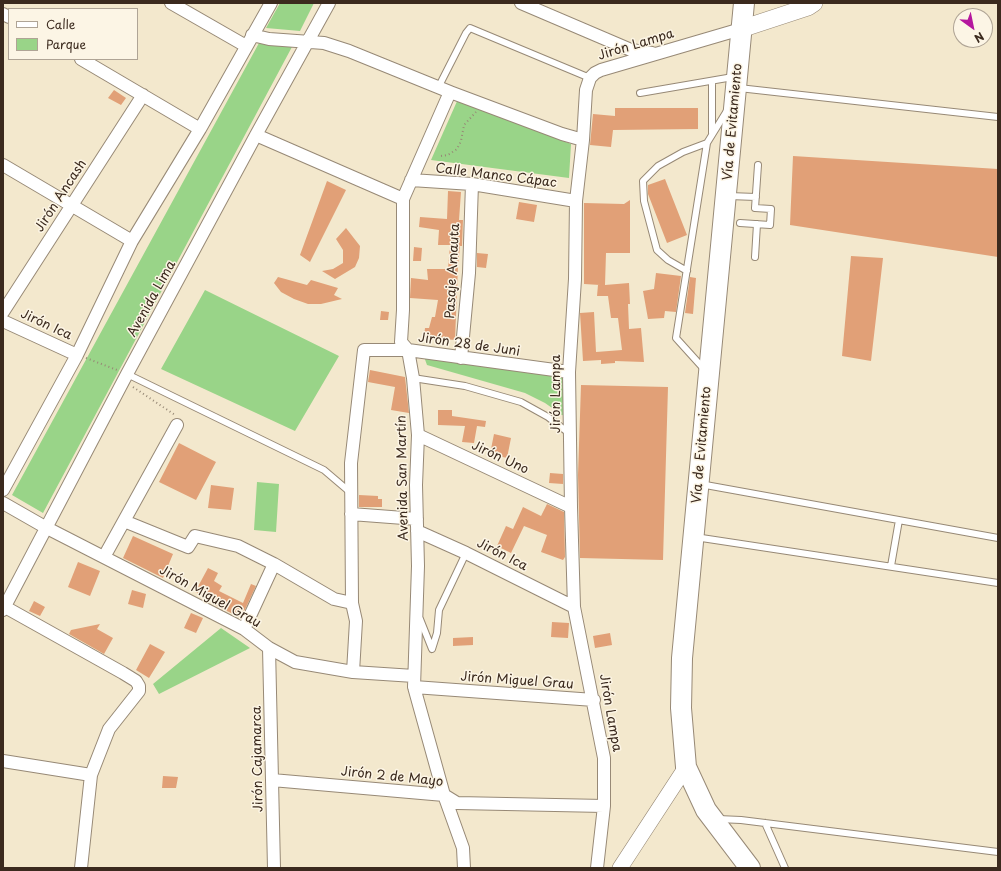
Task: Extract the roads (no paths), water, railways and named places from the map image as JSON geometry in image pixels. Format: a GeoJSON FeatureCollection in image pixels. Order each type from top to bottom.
{"type":"FeatureCollection","features":[{"type":"Feature","properties":{"kind":"highway","name":"Vía de Evitamiento"},"geometry":{"type":"LineString","coordinates":[[744,3],[682,658],[681,708],[686,767],[706,810],[750,868]]}},
{"type":"Feature","properties":{"kind":"main road"},"geometry":{"type":"LineString","coordinates":[[741,29],[808,7],[814,3]]}},
{"type":"Feature","properties":{"kind":"street"},"geometry":{"type":"LineString","coordinates":[[171,3],[246,46]]}},
{"type":"Feature","properties":{"kind":"street"},"geometry":{"type":"LineString","coordinates":[[3,490],[78,355],[132,241],[200,129],[271,3]]}},
{"type":"Feature","properties":{"kind":"street","name":"Avenida Lima"},"geometry":{"type":"LineString","coordinates":[[4,608],[45,527],[125,377],[329,3]]}},
{"type":"Feature","properties":{"kind":"street"},"geometry":{"type":"LineString","coordinates":[[521,3],[631,50],[655,54]]}},
{"type":"Feature","properties":{"kind":"street","name":"Jirón Lampa"},"geometry":{"type":"LineString","coordinates":[[597,868],[604,806],[604,758],[594,700],[574,607],[569,372],[575,279],[576,201],[583,140],[586,90],[590,78],[595,73],[602,70],[741,29]]}},
{"type":"Feature","properties":{"kind":"street"},"geometry":{"type":"LineString","coordinates":[[252,35],[270,39],[308,41],[349,51],[484,105],[583,140]]}},
{"type":"Feature","properties":{"kind":"street"},"geometry":{"type":"LineString","coordinates":[[83,60],[200,129]]}},
{"type":"Feature","properties":{"kind":"street","name":"Avenida San Martín"},"geometry":{"type":"LineString","coordinates":[[450,92],[403,199],[403,310],[401,342],[408,350],[413,378],[418,435],[417,614],[414,682],[444,795],[463,848],[464,868]]}},
{"type":"Feature","properties":{"kind":"street","name":"Jirón Ancash"},"geometry":{"type":"LineString","coordinates":[[3,312],[143,95]]}},
{"type":"Feature","properties":{"kind":"street"},"geometry":{"type":"LineString","coordinates":[[256,135],[403,199]]}},
{"type":"Feature","properties":{"kind":"street"},"geometry":{"type":"LineString","coordinates":[[3,165],[132,241]]}},
{"type":"Feature","properties":{"kind":"street","name":"Calle Manco Cápac"},"geometry":{"type":"LineString","coordinates":[[412,180],[472,184],[576,201]]}},
{"type":"Feature","properties":{"kind":"street","name":"Pasaje Amauta"},"geometry":{"type":"LineString","coordinates":[[462,358],[469,273],[472,184]]}},
{"type":"Feature","properties":{"kind":"street","name":"Jirón Ica"},"geometry":{"type":"LineString","coordinates":[[3,321],[78,355]]}},
{"type":"Feature","properties":{"kind":"street","name":"Jirón 28 de Juni"},"geometry":{"type":"LineString","coordinates":[[351,493],[351,463],[364,350],[408,350],[569,372]]}},
{"type":"Feature","properties":{"kind":"street"},"geometry":{"type":"LineString","coordinates":[[104,557],[177,425]]}},
{"type":"Feature","properties":{"kind":"street","name":"Jirón Uno"},"geometry":{"type":"LineString","coordinates":[[418,435],[571,507]]}},
{"type":"Feature","properties":{"kind":"street"},"geometry":{"type":"LineString","coordinates":[[351,493],[352,603],[356,621],[353,672]]}},
{"type":"Feature","properties":{"kind":"street","name":"Jirón Miguel Grau"},"geometry":{"type":"LineString","coordinates":[[3,503],[45,527],[244,629],[269,648],[295,662],[414,682],[594,700]]}},
{"type":"Feature","properties":{"kind":"street","name":"Jirón Ica"},"geometry":{"type":"LineString","coordinates":[[352,514],[417,525],[466,553],[574,607]]}},
{"type":"Feature","properties":{"kind":"street"},"geometry":{"type":"LineString","coordinates":[[124,521],[188,547],[195,536],[238,546],[274,564],[334,599],[352,603]]}},
{"type":"Feature","properties":{"kind":"street"},"geometry":{"type":"LineString","coordinates":[[244,629],[274,564]]}},
{"type":"Feature","properties":{"kind":"street"},"geometry":{"type":"LineString","coordinates":[[4,608],[136,681],[139,691],[108,729],[90,775],[81,868]]}},
{"type":"Feature","properties":{"kind":"street","name":"Jirón Cajamarca"},"geometry":{"type":"LineString","coordinates":[[269,648],[274,868]]}},
{"type":"Feature","properties":{"kind":"street"},"geometry":{"type":"LineString","coordinates":[[3,761],[90,775]]}},
{"type":"Feature","properties":{"kind":"street"},"geometry":{"type":"LineString","coordinates":[[620,868],[686,767]]}},
{"type":"Feature","properties":{"kind":"street","name":"Jirón 2 de Mayo"},"geometry":{"type":"LineString","coordinates":[[272,780],[444,795],[457,803],[604,806]]}},
{"type":"Feature","properties":{"kind":"lane"},"geometry":{"type":"LineString","coordinates":[[439,86],[466,32],[470,28],[590,78]]}},
{"type":"Feature","properties":{"kind":"lane"},"geometry":{"type":"LineString","coordinates":[[712,81],[712,135]]}},
{"type":"Feature","properties":{"kind":"lane"},"geometry":{"type":"LineString","coordinates":[[640,93],[712,81],[736,87],[998,117]]}},
{"type":"Feature","properties":{"kind":"lane"},"geometry":{"type":"LineString","coordinates":[[709,374],[676,338],[707,143],[736,87]]}},
{"type":"Feature","properties":{"kind":"lane"},"geometry":{"type":"LineString","coordinates":[[687,271],[668,260],[657,250],[644,202],[643,181],[658,166],[683,152],[707,143]]}},
{"type":"Feature","properties":{"kind":"lane"},"geometry":{"type":"LineString","coordinates":[[740,223],[770,225],[771,209],[755,208],[758,165]]}},
{"type":"Feature","properties":{"kind":"lane"},"geometry":{"type":"LineString","coordinates":[[726,196],[756,197]]}},
{"type":"Feature","properties":{"kind":"lane"},"geometry":{"type":"LineString","coordinates":[[755,257],[757,224]]}},
{"type":"Feature","properties":{"kind":"lane"},"geometry":{"type":"LineString","coordinates":[[125,377],[324,470],[351,493]]}},
{"type":"Feature","properties":{"kind":"lane"},"geometry":{"type":"LineString","coordinates":[[413,378],[465,386],[521,402],[548,417],[570,434]]}},
{"type":"Feature","properties":{"kind":"lane"},"geometry":{"type":"LineString","coordinates":[[698,484],[998,538]]}},
{"type":"Feature","properties":{"kind":"lane"},"geometry":{"type":"LineString","coordinates":[[892,566],[900,520]]}},
{"type":"Feature","properties":{"kind":"lane"},"geometry":{"type":"LineString","coordinates":[[694,537],[892,566],[998,584]]}},
{"type":"Feature","properties":{"kind":"lane"},"geometry":{"type":"LineString","coordinates":[[417,614],[432,649],[437,632],[439,610],[466,553]]}},
{"type":"Feature","properties":{"kind":"lane"},"geometry":{"type":"LineString","coordinates":[[712,819],[765,823],[998,852]]}},
{"type":"Feature","properties":{"kind":"lane"},"geometry":{"type":"LineString","coordinates":[[765,823],[785,868]]}}]}
